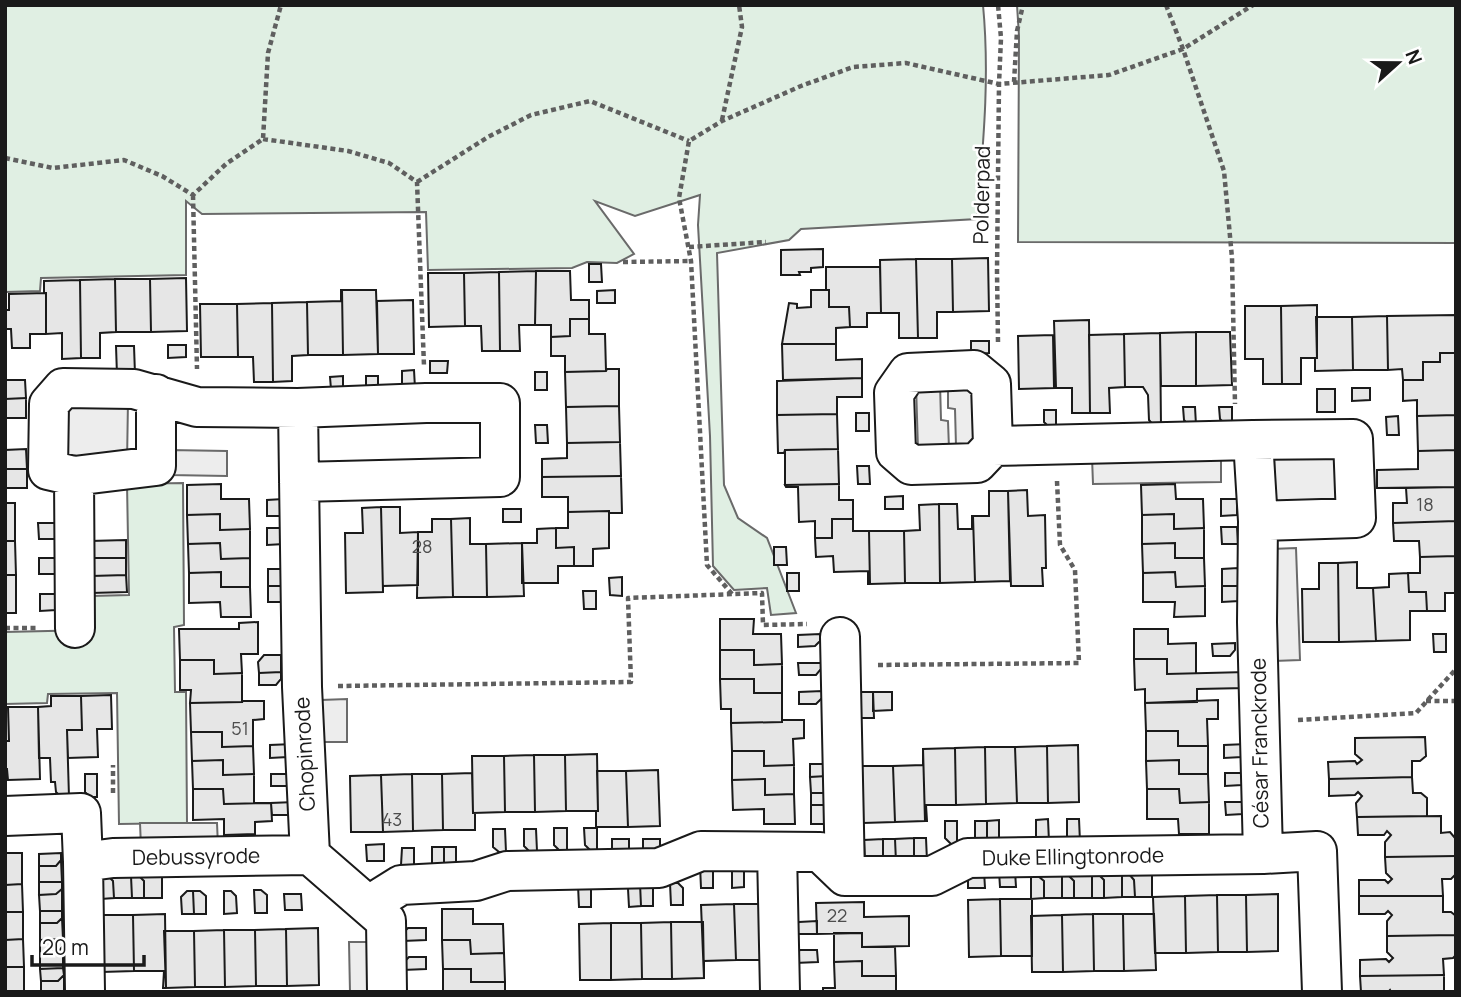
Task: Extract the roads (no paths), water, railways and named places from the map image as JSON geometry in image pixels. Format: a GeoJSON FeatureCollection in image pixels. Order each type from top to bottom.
{"type":"FeatureCollection","features":[{"type":"Feature","properties":{"kind":"street"},"geometry":{"type":"LineString","coordinates":[[993,446],[991,384],[974,370],[908,373],[894,393],[896,452],[911,465],[977,463],[993,446],[1353,439],[1356,518],[1258,521]]}},
{"type":"Feature","properties":{"kind":"street"},"geometry":{"type":"LineString","coordinates":[[156,394],[156,466],[74,476],[48,470],[49,404],[63,388],[134,389],[156,394],[197,407],[298,408],[500,403],[500,477],[299,482]]}},
{"type":"Feature","properties":{"kind":"street","name":"Chopinrode"},"geometry":{"type":"LineString","coordinates":[[298,408],[302,687],[310,855]]}},
{"type":"Feature","properties":{"kind":"street","name":"César Franckrode"},"geometry":{"type":"LineString","coordinates":[[1245,440],[1258,521],[1263,855],[1317,851],[1321,992]]}},
{"type":"Feature","properties":{"kind":"street"},"geometry":{"type":"LineString","coordinates":[[74,476],[75,628]]}},
{"type":"Feature","properties":{"kind":"street"},"geometry":{"type":"LineString","coordinates":[[840,651],[845,876]]}},
{"type":"Feature","properties":{"kind":"street"},"geometry":{"type":"LineString","coordinates":[[5,816],[80,813],[85,992]]}},
{"type":"Feature","properties":{"kind":"street"},"geometry":{"type":"LineString","coordinates":[[369,905],[401,885],[476,881],[507,871],[659,868],[701,851],[820,852],[845,876]]}},
{"type":"Feature","properties":{"kind":"street"},"geometry":{"type":"LineString","coordinates":[[777,852],[780,992]]}},
{"type":"Feature","properties":{"kind":"street"},"geometry":{"type":"LineString","coordinates":[[310,855],[386,920],[387,992]]}},
{"type":"Feature","properties":{"kind":"street","name":"Debussyrode"},"geometry":{"type":"LineString","coordinates":[[83,862],[113,858],[310,855]]}},
{"type":"Feature","properties":{"kind":"street","name":"Duke Ellingtonrode"},"geometry":{"type":"LineString","coordinates":[[845,876],[932,876],[968,858],[1263,855]]}}]}
